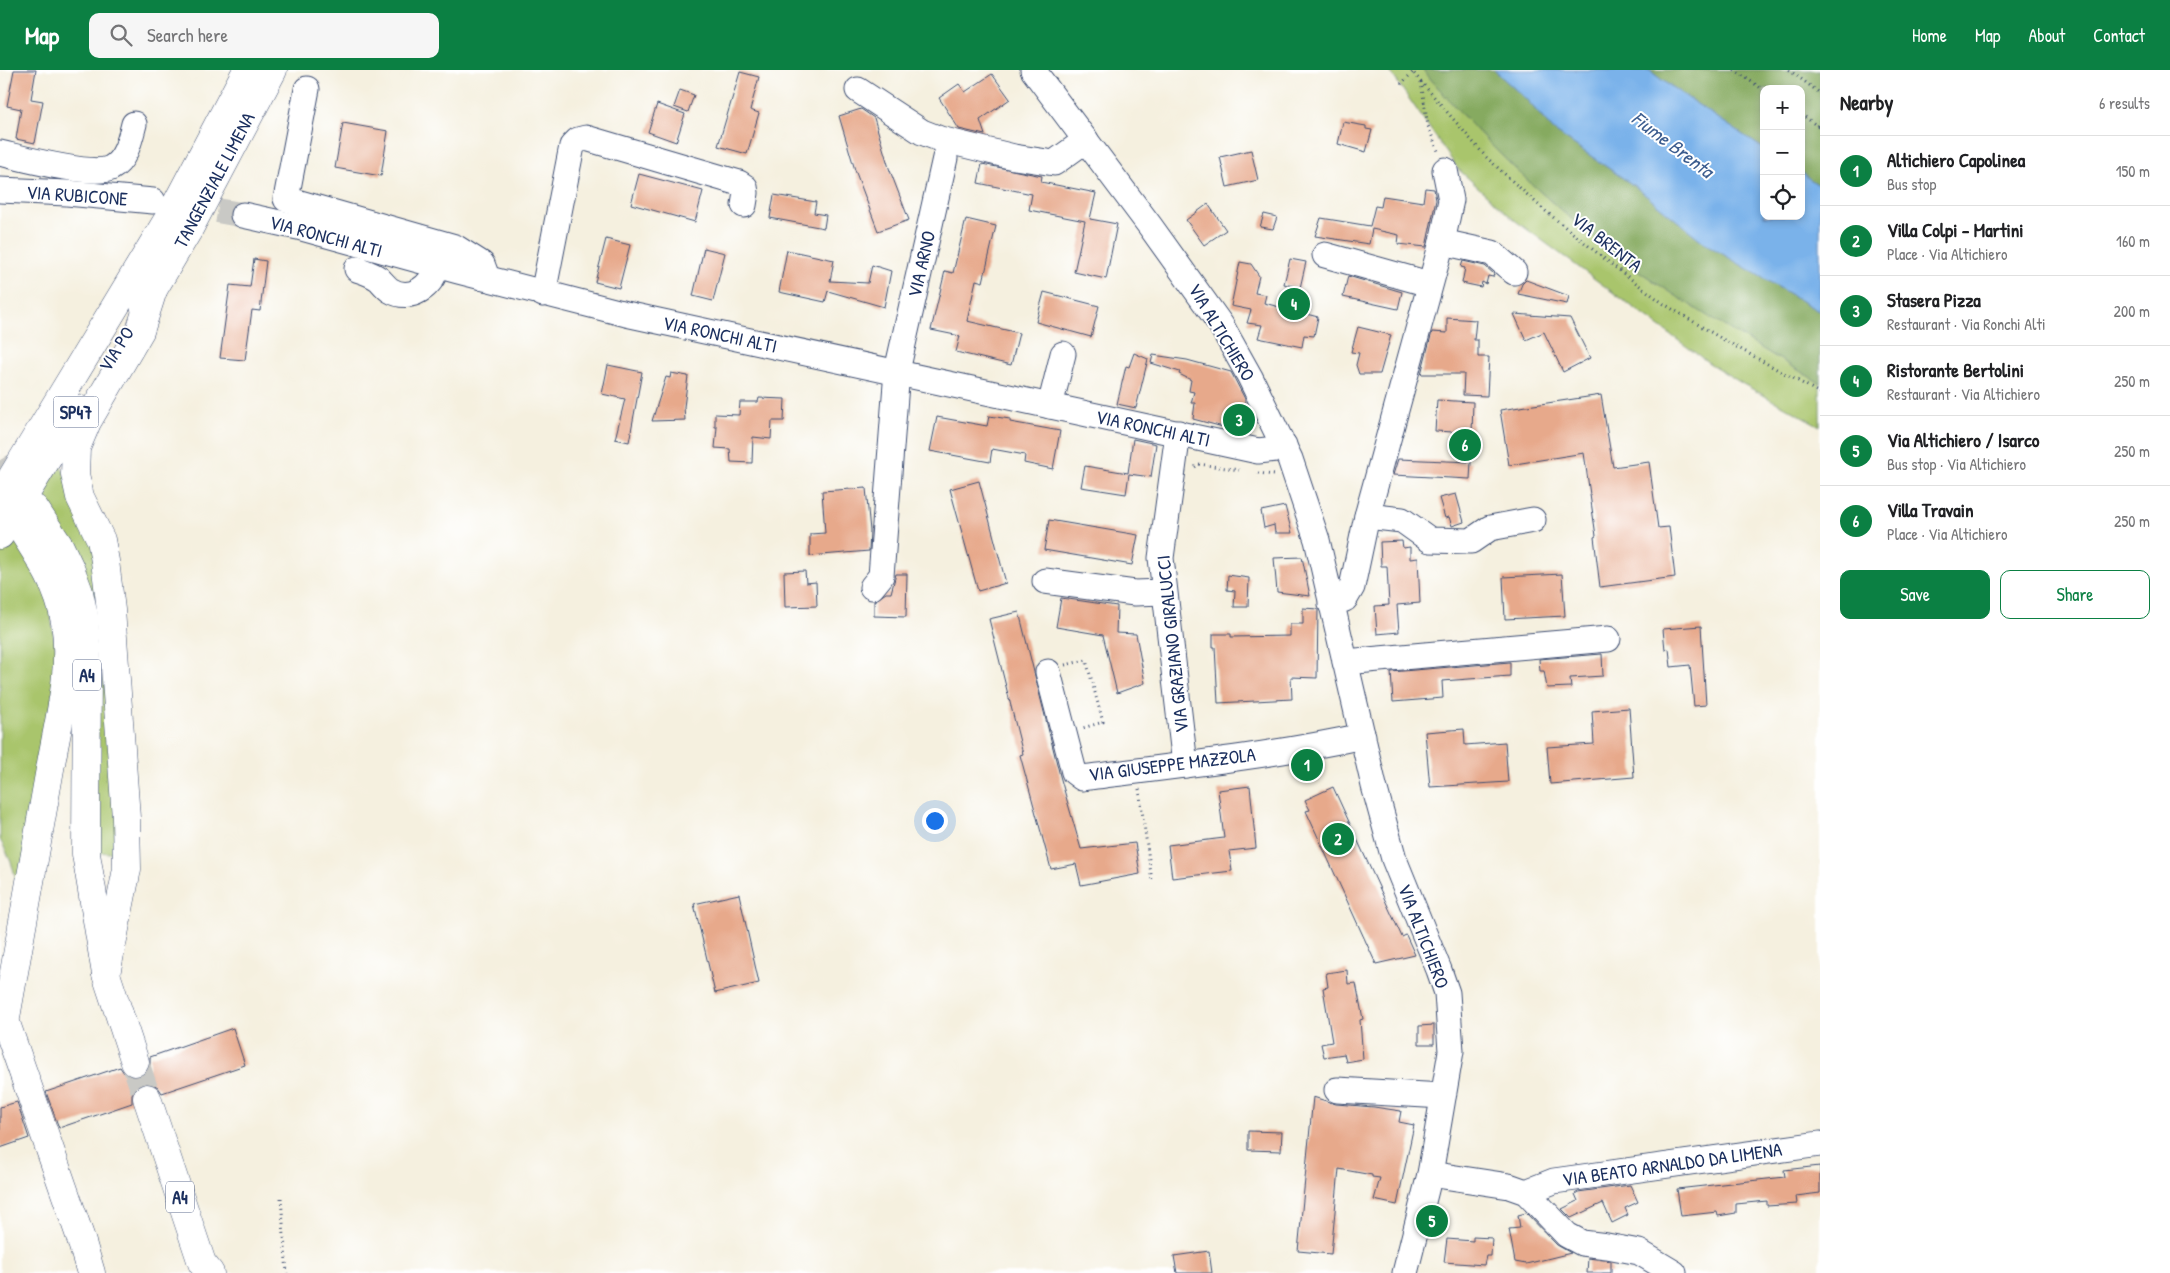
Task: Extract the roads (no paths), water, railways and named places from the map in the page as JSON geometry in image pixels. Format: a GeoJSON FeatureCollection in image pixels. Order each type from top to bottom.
{"type":"FeatureCollection","features":[{"type":"Feature","properties":{"kind":"highway","name":"TANGENZIALE LIMENA"},"geometry":{"type":"LineString","coordinates":[[143,284],[175,208],[247,70]]}},
{"type":"Feature","properties":{"kind":"highway","name":"TANGENZIALE LIMENA"},"geometry":{"type":"LineString","coordinates":[[143,284],[189,229],[273,70]]}},
{"type":"Feature","properties":{"kind":"highway","name":"VIA PO"},"geometry":{"type":"LineString","coordinates":[[0,497],[44,424],[143,284]]}},
{"type":"Feature","properties":{"kind":"highway","name":"VIA PO"},"geometry":{"type":"LineString","coordinates":[[18,524],[143,284]]}},
{"type":"Feature","properties":{"kind":"highway"},"geometry":{"type":"LineString","coordinates":[[106,974],[127,869],[126,818],[111,610],[105,561],[101,540],[80,497],[75,474],[76,448],[87,422],[140,331],[143,284]]}},
{"type":"Feature","properties":{"kind":"highway"},"geometry":{"type":"LineString","coordinates":[[1,464],[44,424]]}},
{"type":"Feature","properties":{"kind":"highway"},"geometry":{"type":"LineString","coordinates":[[18,524],[45,565],[54,584],[65,624],[67,646],[60,706],[3,1014],[91,1273]]}},
{"type":"Feature","properties":{"kind":"highway","name":"A4"},"geometry":{"type":"LineString","coordinates":[[18,524],[60,547],[79,592],[84,616],[87,660],[86,854],[106,974],[135,1062]]}},
{"type":"Feature","properties":{"kind":"highway","name":"A4"},"geometry":{"type":"LineString","coordinates":[[147,1098],[204,1270]]}},
{"type":"Feature","properties":{"kind":"highway"},"geometry":{"type":"LineString","coordinates":[[80,1236],[107,1273]]}},
{"type":"Feature","properties":{"kind":"street","name":"VIA ALTICHIERO"},"geometry":{"type":"LineString","coordinates":[[1033,70],[1201,295],[1239,356],[1284,445],[1317,540],[1394,859],[1447,993],[1451,1051],[1430,1174],[1405,1273]]}},
{"type":"Feature","properties":{"kind":"street","name":"VIA RONCHI ALTI"},"geometry":{"type":"LineString","coordinates":[[306,89],[286,199],[455,247],[482,264],[485,272],[484,278]]}},
{"type":"Feature","properties":{"kind":"street"},"geometry":{"type":"LineString","coordinates":[[858,90],[922,132],[940,139],[1014,156],[1054,163],[1086,140]]}},
{"type":"Feature","properties":{"kind":"street","name":"VIA RUBICONE"},"geometry":{"type":"LineString","coordinates":[[0,153],[68,167],[99,170],[110,168],[117,163],[127,150],[134,124]]}},
{"type":"Feature","properties":{"kind":"street"},"geometry":{"type":"LineString","coordinates":[[543,294],[572,146],[578,140],[586,138],[739,183],[745,187],[744,205]]}},
{"type":"Feature","properties":{"kind":"street","name":"VIA ARNO"},"geometry":{"type":"LineString","coordinates":[[897,371],[945,158]]}},
{"type":"Feature","properties":{"kind":"street"},"geometry":{"type":"LineString","coordinates":[[1331,604],[1345,599],[1352,587],[1367,516],[1442,242],[1451,200],[1446,170]]}},
{"type":"Feature","properties":{"kind":"street","name":"VIA RUBICONE"},"geometry":{"type":"LineString","coordinates":[[0,190],[153,200]]}},
{"type":"Feature","properties":{"kind":"street","name":"VIA RONCHI ALTI"},"geometry":{"type":"LineString","coordinates":[[243,215],[298,227],[543,294],[715,328],[1050,406],[1258,451],[1276,449],[1284,445]]}},
{"type":"Feature","properties":{"kind":"street"},"geometry":{"type":"LineString","coordinates":[[1442,242],[1492,252],[1514,272]]}},
{"type":"Feature","properties":{"kind":"street"},"geometry":{"type":"LineString","coordinates":[[1325,255],[1429,284]]}},
{"type":"Feature","properties":{"kind":"street","name":"VIA RONCHI ALTI"},"geometry":{"type":"LineString","coordinates":[[357,269],[372,274],[390,290],[404,294],[416,293],[426,286],[435,275],[437,266]]}},
{"type":"Feature","properties":{"kind":"street"},"geometry":{"type":"LineString","coordinates":[[1050,406],[1063,354]]}},
{"type":"Feature","properties":{"kind":"street"},"geometry":{"type":"LineString","coordinates":[[872,587],[881,576],[897,371]]}},
{"type":"Feature","properties":{"kind":"street","name":"VIA GRAZIANO GIRALUCCI"},"geometry":{"type":"LineString","coordinates":[[1178,433],[1162,549],[1164,592],[1185,766]]}},
{"type":"Feature","properties":{"kind":"street"},"geometry":{"type":"LineString","coordinates":[[1367,516],[1402,520],[1430,540],[1472,541],[1490,528],[1533,520]]}},
{"type":"Feature","properties":{"kind":"street"},"geometry":{"type":"LineString","coordinates":[[1045,581],[1135,594],[1164,592]]}},
{"type":"Feature","properties":{"kind":"street"},"geometry":{"type":"LineString","coordinates":[[1345,662],[1608,639]]}},
{"type":"Feature","properties":{"kind":"street","name":"VIA GIUSEPPE MAZZOLA"},"geometry":{"type":"LineString","coordinates":[[1053,669],[1074,772],[1082,778],[1185,766],[1363,736]]}},
{"type":"Feature","properties":{"kind":"street"},"geometry":{"type":"LineString","coordinates":[[1337,1090],[1443,1096]]}},
{"type":"Feature","properties":{"kind":"street","name":"VIA BEATO ARNALDO DA LIMENA"},"geometry":{"type":"LineString","coordinates":[[1526,1192],[1554,1181],[1820,1144]]}},
{"type":"Feature","properties":{"kind":"street","name":"VIA BEATO ARNALDO DA LIMENA"},"geometry":{"type":"LineString","coordinates":[[1430,1174],[1509,1186],[1526,1192],[1567,1235],[1582,1243],[1639,1252],[1674,1273]]}},
{"type":"Feature","properties":{"kind":"water","name":"Fiume Brenta"},"geometry":{"type":"Polygon","coordinates":[[[1494,70],[1649,70],[1760,146],[1760,220],[1805,220],[1805,176],[1820,186],[1820,312],[1706,244],[1633,185],[1553,130],[1527,100],[1494,70]]]}},
{"type":"Feature","properties":{"kind":"tunnel"},"geometry":{"type":"LineString","coordinates":[[181,204],[243,215]]}},
{"type":"Feature","properties":{"kind":"tunnel"},"geometry":{"type":"LineString","coordinates":[[2,459],[26,495]]}},
{"type":"Feature","properties":{"kind":"tunnel"},"geometry":{"type":"LineString","coordinates":[[135,1062],[147,1098]]}},
{"type":"Feature","properties":{"kind":"place","name":"Ristorante Bertolini"},"geometry":{"type":"Point","coordinates":[1294,304]}},
{"type":"Feature","properties":{"kind":"place","name":"Stasera Pizza"},"geometry":{"type":"Point","coordinates":[1239,420]}},
{"type":"Feature","properties":{"kind":"place","name":"Villa Travain"},"geometry":{"type":"Point","coordinates":[1465,445]}},
{"type":"Feature","properties":{"kind":"place","name":"Altichiero Capolinea"},"geometry":{"type":"Point","coordinates":[1307,765]}},
{"type":"Feature","properties":{"kind":"place","name":"Villa Colpi - Martini"},"geometry":{"type":"Point","coordinates":[1338,839]}},
{"type":"Feature","properties":{"kind":"place","name":"Via Altichiero / Isarco"},"geometry":{"type":"Point","coordinates":[1432,1221]}}]}
